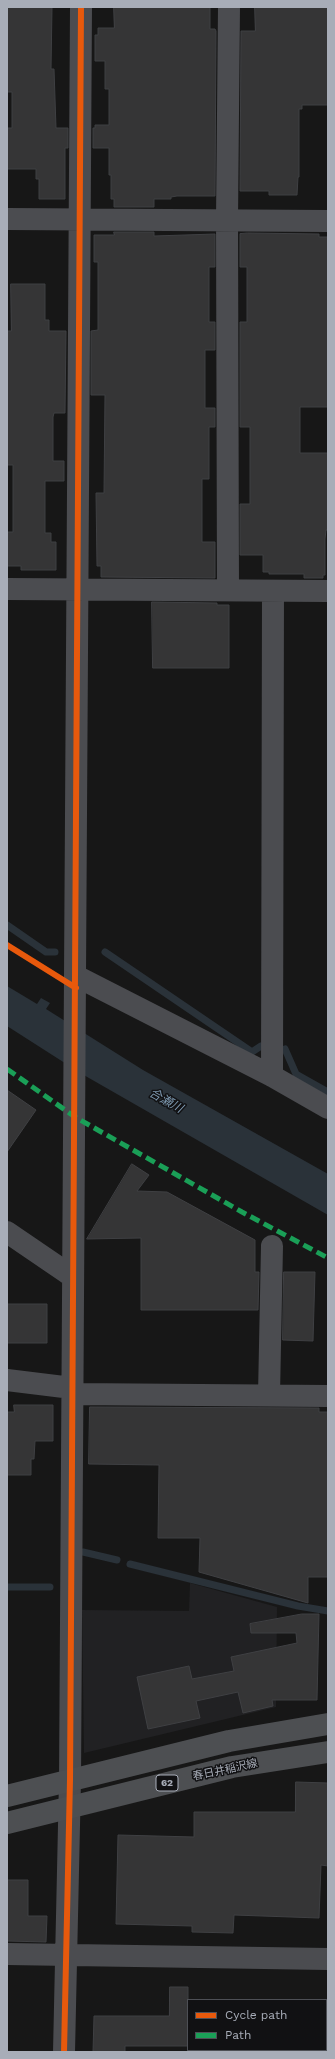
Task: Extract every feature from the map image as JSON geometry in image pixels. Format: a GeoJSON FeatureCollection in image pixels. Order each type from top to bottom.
{"type":"FeatureCollection","features":[{"type":"Feature","properties":{"kind":"main road","name":"62"},"geometry":{"type":"LineString","coordinates":[[7,1796],[229,1742],[328,1724]]}},
{"type":"Feature","properties":{"kind":"main road","name":"春日井稲沢線"},"geometry":{"type":"LineString","coordinates":[[7,1823],[232,1767],[328,1752]]}},
{"type":"Feature","properties":{"kind":"street"},"geometry":{"type":"LineString","coordinates":[[64,2052],[70,1780],[81,7]]}},
{"type":"Feature","properties":{"kind":"street"},"geometry":{"type":"LineString","coordinates":[[228,590],[227,220],[229,7]]}},
{"type":"Feature","properties":{"kind":"street"},"geometry":{"type":"LineString","coordinates":[[7,219],[328,221]]}},
{"type":"Feature","properties":{"kind":"street"},"geometry":{"type":"LineString","coordinates":[[7,589],[328,591]]}},
{"type":"Feature","properties":{"kind":"street"},"geometry":{"type":"LineString","coordinates":[[272,1076],[273,591]]}},
{"type":"Feature","properties":{"kind":"street"},"geometry":{"type":"LineString","coordinates":[[76,985],[272,1076],[328,1108]]}},
{"type":"Feature","properties":{"kind":"street"},"geometry":{"type":"LineString","coordinates":[[7,1232],[73,1277]]}},
{"type":"Feature","properties":{"kind":"street"},"geometry":{"type":"LineString","coordinates":[[269,1395],[272,1246]]}},
{"type":"Feature","properties":{"kind":"street"},"geometry":{"type":"LineString","coordinates":[[7,1380],[72,1391],[328,1396]]}},
{"type":"Feature","properties":{"kind":"street"},"geometry":{"type":"LineString","coordinates":[[7,1954],[328,1959]]}},
{"type":"Feature","properties":{"kind":"shaded area"},"geometry":{"type":"Polygon","coordinates":[[[190,1583],[277,1607],[276,1707],[84,1753],[82,1610],[189,1611],[190,1583]]]}},
{"type":"Feature","properties":{"kind":"water","name":"合瀬川"},"geometry":{"type":"Polygon","coordinates":[[[7,986],[37,1004],[41,998],[50,1003],[46,1009],[143,1070],[328,1174],[328,1215],[82,1074],[7,1026],[7,986]]]}},
{"type":"Feature","properties":{"kind":"building"},"geometry":{"type":"Polygon","coordinates":[[[7,7],[52,7],[51,69],[54,69],[56,128],[68,128],[68,148],[65,148],[65,199],[39,199],[39,179],[36,179],[36,169],[7,169],[7,128],[12,128],[12,92],[8,92],[7,7]]]}},
{"type":"Feature","properties":{"kind":"building"},"geometry":{"type":"Polygon","coordinates":[[[114,7],[210,7],[210,29],[215,29],[216,31],[215,196],[177,196],[171,197],[171,199],[154,199],[154,207],[114,207],[114,199],[111,199],[109,148],[93,148],[93,128],[95,128],[95,125],[109,125],[109,89],[105,89],[105,61],[95,61],[95,35],[98,35],[98,28],[114,28],[114,7]]]}},
{"type":"Feature","properties":{"kind":"building"},"geometry":{"type":"Polygon","coordinates":[[[255,7],[328,7],[328,105],[302,105],[302,109],[299,109],[299,177],[297,195],[269,195],[269,191],[240,191],[241,31],[255,31],[255,7]]]}},
{"type":"Feature","properties":{"kind":"building"},"geometry":{"type":"Polygon","coordinates":[[[114,232],[154,232],[154,236],[215,234],[215,267],[209,267],[209,322],[215,322],[215,350],[205,350],[205,408],[215,408],[215,427],[209,427],[209,479],[202,479],[202,542],[215,542],[215,578],[101,577],[101,566],[97,566],[96,493],[104,493],[105,395],[91,395],[91,331],[98,330],[98,262],[94,262],[94,235],[114,235],[114,232]]]}},
{"type":"Feature","properties":{"kind":"building"},"geometry":{"type":"Polygon","coordinates":[[[240,234],[319,234],[319,237],[328,237],[328,407],[300,407],[300,453],[328,453],[328,530],[326,530],[325,539],[325,575],[323,575],[323,578],[304,578],[304,574],[269,574],[269,572],[263,572],[263,555],[240,555],[240,504],[250,504],[250,427],[240,427],[240,322],[247,322],[247,267],[240,267],[240,234]]]}},
{"type":"Feature","properties":{"kind":"building"},"geometry":{"type":"Polygon","coordinates":[[[11,284],[45,284],[45,320],[49,320],[49,331],[66,331],[65,413],[54,413],[53,417],[53,461],[64,461],[64,481],[45,481],[45,533],[51,533],[51,542],[56,542],[56,570],[21,570],[21,566],[7,566],[7,532],[13,532],[13,465],[7,465],[7,331],[11,331],[11,284]]]}},
{"type":"Feature","properties":{"kind":"building"},"geometry":{"type":"Polygon","coordinates":[[[152,602],[217,603],[217,605],[229,605],[229,668],[153,668],[152,602]]]}},
{"type":"Feature","properties":{"kind":"building"},"geometry":{"type":"Polygon","coordinates":[[[7,1090],[36,1110],[7,1152],[7,1090]]]}},
{"type":"Feature","properties":{"kind":"building"},"geometry":{"type":"Polygon","coordinates":[[[132,1164],[149,1175],[137,1191],[167,1192],[255,1240],[255,1272],[259,1272],[258,1310],[141,1310],[141,1238],[87,1239],[132,1164]]]}},
{"type":"Feature","properties":{"kind":"building"},"geometry":{"type":"Polygon","coordinates":[[[284,1272],[315,1272],[313,1341],[283,1340],[284,1272]]]}},
{"type":"Feature","properties":{"kind":"building"},"geometry":{"type":"Polygon","coordinates":[[[7,1304],[47,1304],[47,1343],[7,1343],[7,1304]]]}},
{"type":"Feature","properties":{"kind":"building"},"geometry":{"type":"Polygon","coordinates":[[[14,1405],[53,1405],[53,1441],[35,1441],[34,1459],[31,1459],[31,1475],[7,1475],[7,1412],[14,1412],[14,1405]]]}},
{"type":"Feature","properties":{"kind":"building"},"geometry":{"type":"Polygon","coordinates":[[[90,1407],[319,1408],[319,1412],[328,1412],[328,1577],[308,1577],[308,1603],[199,1572],[200,1538],[158,1538],[159,1465],[89,1464],[90,1407]]]}},
{"type":"Feature","properties":{"kind":"building"},"geometry":{"type":"Polygon","coordinates":[[[302,1614],[319,1614],[317,1700],[272,1700],[273,1706],[243,1713],[238,1692],[196,1701],[200,1718],[148,1729],[137,1677],[189,1666],[192,1679],[234,1671],[231,1657],[297,1643],[296,1633],[251,1633],[250,1624],[302,1614]]]}},
{"type":"Feature","properties":{"kind":"building"},"geometry":{"type":"Polygon","coordinates":[[[296,1782],[328,1783],[328,1866],[321,1865],[319,1918],[234,1915],[233,1933],[192,1932],[192,1926],[116,1924],[118,1835],[194,1837],[194,1812],[295,1812],[296,1782]]]}},
{"type":"Feature","properties":{"kind":"building"},"geometry":{"type":"Polygon","coordinates":[[[7,1880],[28,1880],[28,1916],[47,1916],[46,1942],[7,1941],[7,1880]]]}},
{"type":"Feature","properties":{"kind":"building"},"geometry":{"type":"Polygon","coordinates":[[[170,1987],[188,1987],[187,2046],[125,2046],[125,2052],[93,2052],[94,2016],[169,2016],[170,1987]]]}},
{"type":"Feature","properties":{"kind":"waterway"},"geometry":{"type":"LineString","coordinates":[[7,925],[46,952],[55,952]]}},
{"type":"Feature","properties":{"kind":"waterway"},"geometry":{"type":"LineString","coordinates":[[105,952],[252,1052],[261,1046]]}},
{"type":"Feature","properties":{"kind":"waterway"},"geometry":{"type":"LineString","coordinates":[[285,1049],[296,1074],[328,1092]]}},
{"type":"Feature","properties":{"kind":"waterway"},"geometry":{"type":"LineString","coordinates":[[83,1552],[117,1560]]}},
{"type":"Feature","properties":{"kind":"waterway"},"geometry":{"type":"LineString","coordinates":[[130,1564],[298,1606],[328,1611]]}},
{"type":"Feature","properties":{"kind":"waterway"},"geometry":{"type":"LineString","coordinates":[[7,1587],[50,1587]]}},
{"type":"Feature","properties":{"kind":"marked path"},"geometry":{"type":"LineString","coordinates":[[7,1069],[75,1117],[242,1212],[328,1258]]}},
{"type":"Feature","properties":{"kind":"cycle path"},"geometry":{"type":"LineString","coordinates":[[64,2052],[70,1780],[81,7]]}},
{"type":"Feature","properties":{"kind":"cycle path"},"geometry":{"type":"LineString","coordinates":[[7,945],[76,988]]}}]}
